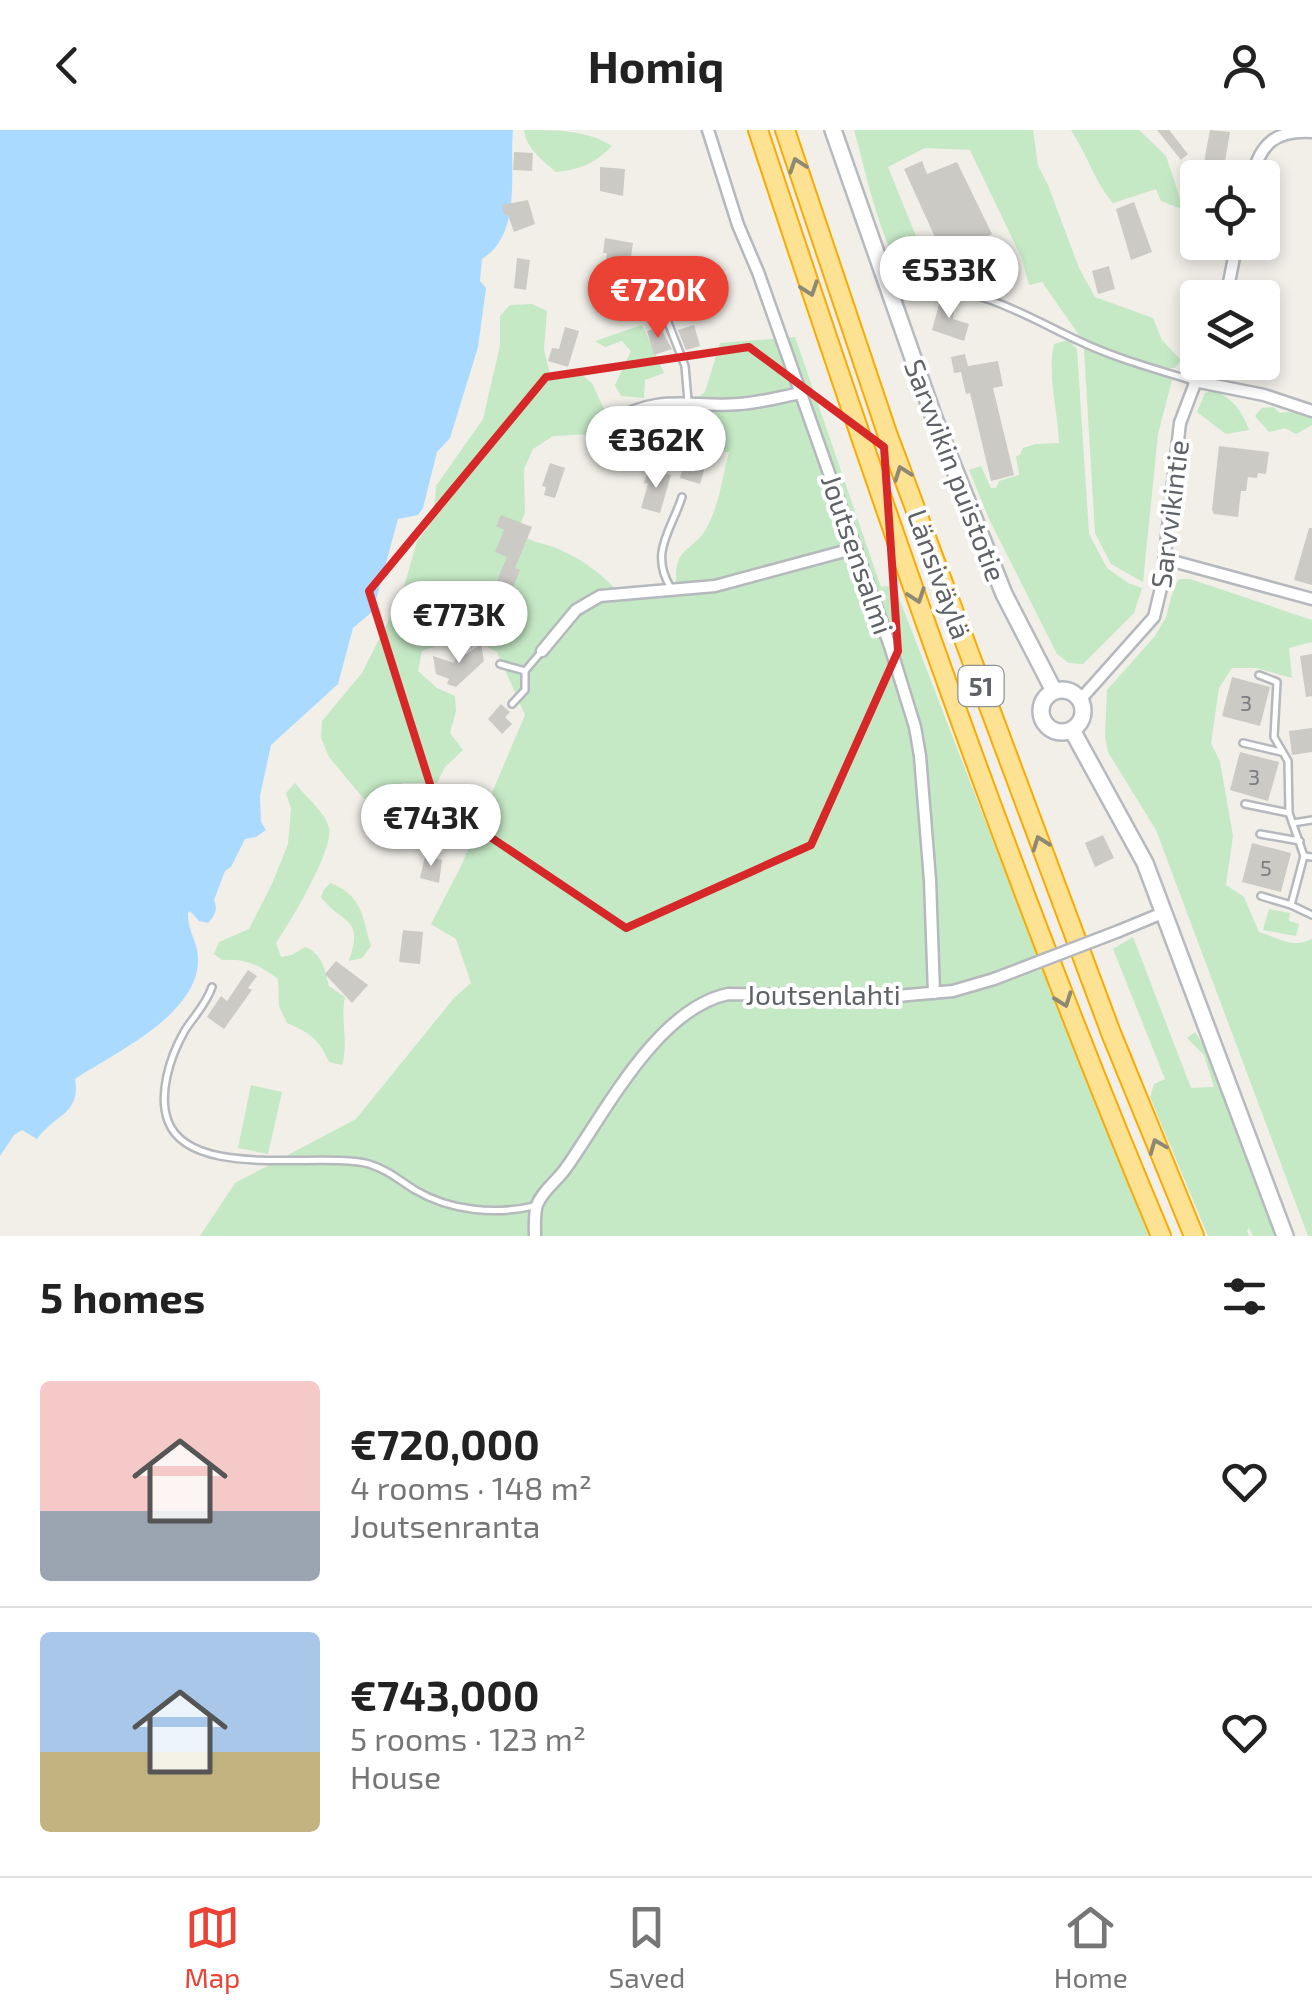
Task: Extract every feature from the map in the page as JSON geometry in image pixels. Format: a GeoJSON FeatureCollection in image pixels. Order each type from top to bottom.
{"type":"FeatureCollection","features":[{"type":"Feature","properties":{"kind":"highway","name":"Länsiväylä"},"geometry":{"type":"LineString","coordinates":[[758,130],[966,734],[1079,1042],[1161,1236]]}},
{"type":"Feature","properties":{"kind":"highway","name":"Länsiväylä"},"geometry":{"type":"LineString","coordinates":[[785,130],[894,451],[1111,1033],[1194,1236]]}},
{"type":"Feature","properties":{"kind":"main road","name":"Sarvvikin puistotie"},"geometry":{"type":"LineString","coordinates":[[833,130],[887,292],[1004,594],[1054,692]]}},
{"type":"Feature","properties":{"kind":"main road"},"geometry":{"type":"LineString","coordinates":[[1054,692],[1071,692],[1080,700],[1082,717],[1072,730],[1056,732],[1042,720],[1042,703],[1054,692]]}},
{"type":"Feature","properties":{"kind":"main road"},"geometry":{"type":"LineString","coordinates":[[1072,730],[1145,863],[1285,1236]]}},
{"type":"Feature","properties":{"kind":"street","name":"Joutsensalmi"},"geometry":{"type":"LineString","coordinates":[[708,130],[738,225],[905,692],[920,756],[934,993]]}},
{"type":"Feature","properties":{"kind":"street"},"geometry":{"type":"LineString","coordinates":[[1257,160],[1260,150],[1281,131],[1312,132]]}},
{"type":"Feature","properties":{"kind":"street"},"geometry":{"type":"LineString","coordinates":[[1194,381],[1264,395],[1312,411]]}},
{"type":"Feature","properties":{"kind":"street","name":"Sarvvikintie"},"geometry":{"type":"LineString","coordinates":[[1080,700],[1154,617],[1180,423],[1194,381]]}},
{"type":"Feature","properties":{"kind":"street"},"geometry":{"type":"LineString","coordinates":[[616,420],[640,407],[688,401],[736,405],[801,393]]}},
{"type":"Feature","properties":{"kind":"street"},"geometry":{"type":"LineString","coordinates":[[542,651],[576,610],[600,596],[715,586],[856,548]]}},
{"type":"Feature","properties":{"kind":"street"},"geometry":{"type":"LineString","coordinates":[[1164,559],[1312,599]]}},
{"type":"Feature","properties":{"kind":"street","name":"Joutsenlahti"},"geometry":{"type":"LineString","coordinates":[[537,1205],[634,1066],[673,1027],[712,997],[897,996],[972,987],[1165,912]]}},
{"type":"Feature","properties":{"kind":"street"},"geometry":{"type":"LineString","coordinates":[[535,1236],[537,1205]]}},
{"type":"Feature","properties":{"kind":"lane"},"geometry":{"type":"LineString","coordinates":[[887,292],[914,286],[974,296],[1123,359],[1194,381]]}},
{"type":"Feature","properties":{"kind":"lane"},"geometry":{"type":"LineString","coordinates":[[662,307],[684,366],[688,401]]}},
{"type":"Feature","properties":{"kind":"lane"},"geometry":{"type":"LineString","coordinates":[[671,588],[662,574],[662,544],[682,498]]}},
{"type":"Feature","properties":{"kind":"lane"},"geometry":{"type":"LineString","coordinates":[[512,704],[525,690],[526,671],[542,651]]}},
{"type":"Feature","properties":{"kind":"lane"},"geometry":{"type":"LineString","coordinates":[[500,664],[526,671]]}},
{"type":"Feature","properties":{"kind":"lane"},"geometry":{"type":"LineString","coordinates":[[1258,675],[1277,682],[1274,730],[1288,761],[1290,813],[1304,856],[1291,904]]}},
{"type":"Feature","properties":{"kind":"lane"},"geometry":{"type":"LineString","coordinates":[[1243,743],[1281,752]]}},
{"type":"Feature","properties":{"kind":"lane"},"geometry":{"type":"LineString","coordinates":[[1245,804],[1290,813]]}},
{"type":"Feature","properties":{"kind":"lane"},"geometry":{"type":"LineString","coordinates":[[1293,823],[1312,820]]}},
{"type":"Feature","properties":{"kind":"lane"},"geometry":{"type":"LineString","coordinates":[[1260,834],[1300,842]]}},
{"type":"Feature","properties":{"kind":"lane"},"geometry":{"type":"LineString","coordinates":[[1304,856],[1312,858]]}},
{"type":"Feature","properties":{"kind":"lane"},"geometry":{"type":"LineString","coordinates":[[1261,896],[1312,915]]}},
{"type":"Feature","properties":{"kind":"lane"},"geometry":{"type":"LineString","coordinates":[[212,987],[178,1044],[166,1084],[164,1106],[177,1138],[234,1158],[366,1163],[395,1174],[418,1192],[470,1208],[512,1211],[537,1205]]}},
{"type":"Feature","properties":{"kind":"highlighted area"},"geometry":{"type":"Polygon","coordinates":[[[749,347],[884,447],[898,651],[811,845],[626,928],[435,800],[369,591],[546,377],[749,347]]]}},
{"type":"Feature","properties":{"kind":"green space"},"geometry":{"type":"Polygon","coordinates":[[[524,130],[582,134],[612,146],[587,165],[556,172],[531,148],[524,130]]]}},
{"type":"Feature","properties":{"kind":"green space"},"geometry":{"type":"Polygon","coordinates":[[[854,130],[1033,130],[1038,166],[1079,268],[1095,297],[1153,318],[1162,340],[1180,361],[1175,368],[1163,368],[1091,343],[1079,335],[1042,282],[1029,285],[1022,259],[970,150],[925,148],[888,167],[935,283],[912,278],[902,268],[892,253],[854,130]]]}},
{"type":"Feature","properties":{"kind":"green space"},"geometry":{"type":"Polygon","coordinates":[[[1071,130],[1139,130],[1166,156],[1180,208],[1161,201],[1156,189],[1113,203],[1071,130]]]}},
{"type":"Feature","properties":{"kind":"green space"},"geometry":{"type":"Polygon","coordinates":[[[532,304],[547,311],[544,350],[550,374],[578,372],[592,383],[608,418],[592,434],[553,436],[533,449],[524,469],[525,512],[518,532],[584,563],[623,598],[678,596],[680,557],[704,533],[721,487],[729,452],[690,450],[663,427],[705,392],[720,343],[795,337],[881,587],[894,585],[1037,955],[992,972],[996,984],[1042,968],[1149,1236],[200,1236],[235,1183],[356,1119],[454,998],[471,983],[456,939],[431,924],[461,866],[525,715],[497,652],[466,635],[422,651],[418,671],[437,688],[455,696],[450,733],[463,750],[445,767],[437,783],[403,783],[364,799],[329,757],[321,738],[322,721],[362,673],[402,594],[417,541],[428,528],[434,511],[436,486],[483,419],[500,346],[500,316],[510,305],[532,304]]]}},
{"type":"Feature","properties":{"kind":"green space"},"geometry":{"type":"Polygon","coordinates":[[[642,325],[664,373],[645,380],[644,398],[621,396],[615,385],[631,351],[622,341],[605,347],[595,341],[642,325]]]}},
{"type":"Feature","properties":{"kind":"green space"},"geometry":{"type":"Polygon","coordinates":[[[1068,340],[1077,349],[1089,534],[1107,568],[1142,588],[1134,613],[1083,664],[1069,663],[1057,654],[990,521],[969,470],[981,466],[991,488],[996,488],[999,481],[1019,475],[1016,456],[1023,448],[1059,443],[1052,356],[1054,344],[1068,340]]]}},
{"type":"Feature","properties":{"kind":"green space"},"geometry":{"type":"Polygon","coordinates":[[[1084,350],[1172,380],[1158,434],[1143,582],[1111,564],[1095,533],[1084,350]]]}},
{"type":"Feature","properties":{"kind":"green space"},"geometry":{"type":"Polygon","coordinates":[[[1213,390],[1236,406],[1249,430],[1226,434],[1197,412],[1205,393],[1213,390]]]}},
{"type":"Feature","properties":{"kind":"green space"},"geometry":{"type":"Polygon","coordinates":[[[1273,407],[1280,413],[1300,410],[1312,418],[1312,425],[1296,434],[1285,428],[1269,432],[1255,416],[1262,408],[1273,407]]]}},
{"type":"Feature","properties":{"kind":"green space"},"geometry":{"type":"Polygon","coordinates":[[[1179,579],[1190,579],[1312,620],[1312,642],[1289,648],[1292,678],[1256,668],[1232,668],[1219,688],[1211,743],[1220,762],[1233,836],[1226,885],[1244,897],[1259,932],[1292,943],[1312,939],[1312,1236],[1308,1236],[1156,830],[1108,752],[1107,690],[1155,636],[1179,579]]]}},
{"type":"Feature","properties":{"kind":"green space"},"geometry":{"type":"Polygon","coordinates":[[[295,783],[324,816],[329,838],[310,886],[276,943],[281,957],[305,947],[315,953],[329,986],[345,997],[342,1065],[329,1062],[313,1038],[287,1023],[279,1006],[278,979],[252,964],[222,960],[214,954],[219,942],[249,929],[272,884],[288,844],[291,809],[286,793],[295,783]]]}},
{"type":"Feature","properties":{"kind":"green space"},"geometry":{"type":"Polygon","coordinates":[[[331,883],[350,895],[360,909],[371,946],[362,958],[349,961],[353,928],[321,897],[331,883]]]}},
{"type":"Feature","properties":{"kind":"green space"},"geometry":{"type":"Polygon","coordinates":[[[1269,909],[1290,913],[1289,921],[1299,924],[1296,936],[1263,930],[1269,909]]]}},
{"type":"Feature","properties":{"kind":"green space"},"geometry":{"type":"Polygon","coordinates":[[[1133,937],[1191,1088],[1214,1087],[1204,1055],[1187,1038],[1195,1032],[1208,1052],[1276,1236],[1253,1236],[1249,1228],[1249,1236],[1208,1236],[1150,1097],[1154,1084],[1165,1079],[1113,949],[1133,937]]]}},
{"type":"Feature","properties":{"kind":"green space"},"geometry":{"type":"Polygon","coordinates":[[[251,1085],[282,1092],[268,1154],[238,1148],[251,1085]]]}},
{"type":"Feature","properties":{"kind":"water"},"geometry":{"type":"Polygon","coordinates":[[[0,130],[513,130],[509,217],[495,248],[482,259],[480,281],[486,288],[478,347],[450,438],[437,452],[423,508],[418,515],[398,519],[373,611],[353,628],[338,684],[271,745],[260,796],[261,822],[266,830],[245,839],[225,871],[214,900],[215,912],[208,923],[188,913],[198,952],[195,978],[185,997],[152,1030],[75,1079],[71,1107],[37,1139],[22,1130],[0,1156],[0,130]]]}},
{"type":"Feature","properties":{"kind":"building"},"geometry":{"type":"Polygon","coordinates":[[[1157,130],[1169,130],[1188,154],[1181,160],[1157,130]]]}},
{"type":"Feature","properties":{"kind":"building"},"geometry":{"type":"Polygon","coordinates":[[[1210,130],[1230,132],[1225,160],[1204,160],[1210,130]]]}},
{"type":"Feature","properties":{"kind":"building"},"geometry":{"type":"Polygon","coordinates":[[[514,152],[533,153],[532,171],[513,170],[514,152]]]}},
{"type":"Feature","properties":{"kind":"building"},"geometry":{"type":"Polygon","coordinates":[[[922,161],[927,174],[957,162],[992,234],[944,257],[904,169],[922,161]]]}},
{"type":"Feature","properties":{"kind":"building"},"geometry":{"type":"Polygon","coordinates":[[[600,167],[625,169],[623,196],[600,191],[600,167]]]}},
{"type":"Feature","properties":{"kind":"building"},"geometry":{"type":"Polygon","coordinates":[[[528,200],[535,224],[514,232],[502,205],[528,200]]]}},
{"type":"Feature","properties":{"kind":"building"},"geometry":{"type":"Polygon","coordinates":[[[1134,202],[1152,252],[1131,260],[1116,209],[1134,202]]]}},
{"type":"Feature","properties":{"kind":"building"},"geometry":{"type":"Polygon","coordinates":[[[605,238],[633,243],[628,277],[604,273],[605,238]]]}},
{"type":"Feature","properties":{"kind":"building"},"geometry":{"type":"Polygon","coordinates":[[[517,258],[530,260],[526,290],[514,288],[517,258]]]}},
{"type":"Feature","properties":{"kind":"building"},"geometry":{"type":"Polygon","coordinates":[[[1109,266],[1115,289],[1098,294],[1092,271],[1109,266]]]}},
{"type":"Feature","properties":{"kind":"building"},"geometry":{"type":"Polygon","coordinates":[[[941,297],[955,301],[953,319],[969,324],[964,341],[932,330],[941,297]]]}},
{"type":"Feature","properties":{"kind":"building"},"geometry":{"type":"Polygon","coordinates":[[[694,325],[700,346],[686,350],[678,330],[694,325]]]}},
{"type":"Feature","properties":{"kind":"building"},"geometry":{"type":"Polygon","coordinates":[[[565,327],[579,331],[568,367],[548,361],[552,348],[559,349],[565,327]]]}},
{"type":"Feature","properties":{"kind":"building"},"geometry":{"type":"Polygon","coordinates":[[[660,327],[672,349],[654,355],[647,331],[660,327]]]}},
{"type":"Feature","properties":{"kind":"building"},"geometry":{"type":"Polygon","coordinates":[[[965,354],[968,366],[998,361],[1003,386],[993,388],[1014,475],[991,481],[970,393],[966,394],[961,372],[954,373],[951,357],[965,354]]]}},
{"type":"Feature","properties":{"kind":"building"},"geometry":{"type":"Polygon","coordinates":[[[1219,446],[1269,452],[1266,474],[1248,477],[1246,491],[1241,491],[1238,517],[1214,514],[1212,510],[1219,446]]]}},
{"type":"Feature","properties":{"kind":"building"},"geometry":{"type":"Polygon","coordinates":[[[550,463],[565,468],[555,498],[544,495],[546,487],[542,486],[550,463]]]}},
{"type":"Feature","properties":{"kind":"building"},"geometry":{"type":"Polygon","coordinates":[[[684,464],[704,470],[700,484],[680,478],[684,464]]]}},
{"type":"Feature","properties":{"kind":"building"},"geometry":{"type":"Polygon","coordinates":[[[652,470],[671,475],[660,513],[641,508],[648,484],[644,483],[652,470]]]}},
{"type":"Feature","properties":{"kind":"building"},"geometry":{"type":"Polygon","coordinates":[[[501,515],[532,527],[515,568],[520,570],[512,590],[496,583],[507,557],[495,552],[504,530],[496,526],[501,515]]]}},
{"type":"Feature","properties":{"kind":"building"},"geometry":{"type":"Polygon","coordinates":[[[1312,528],[1312,585],[1294,580],[1312,528]]]}},
{"type":"Feature","properties":{"kind":"building"},"geometry":{"type":"Polygon","coordinates":[[[481,644],[484,661],[456,687],[436,674],[433,656],[454,663],[458,651],[467,654],[481,644]]]}},
{"type":"Feature","properties":{"kind":"building"},"geometry":{"type":"Polygon","coordinates":[[[1312,654],[1312,696],[1306,697],[1300,656],[1312,654]]]}},
{"type":"Feature","properties":{"kind":"building"},"geometry":{"type":"Polygon","coordinates":[[[1232,677],[1270,687],[1260,726],[1222,716],[1232,677]]]}},
{"type":"Feature","properties":{"kind":"building"},"geometry":{"type":"Polygon","coordinates":[[[501,704],[510,712],[505,717],[512,724],[502,734],[488,719],[501,704]]]}},
{"type":"Feature","properties":{"kind":"building"},"geometry":{"type":"Polygon","coordinates":[[[1312,728],[1312,752],[1292,755],[1289,731],[1312,728]]]}},
{"type":"Feature","properties":{"kind":"building"},"geometry":{"type":"Polygon","coordinates":[[[1240,752],[1279,762],[1268,801],[1230,790],[1240,752]]]}},
{"type":"Feature","properties":{"kind":"building"},"geometry":{"type":"Polygon","coordinates":[[[1103,835],[1114,858],[1095,867],[1085,843],[1103,835]]]}},
{"type":"Feature","properties":{"kind":"building"},"geometry":{"type":"Polygon","coordinates":[[[1252,843],[1291,853],[1281,892],[1242,882],[1252,843]]]}},
{"type":"Feature","properties":{"kind":"building"},"geometry":{"type":"Polygon","coordinates":[[[425,856],[442,860],[439,883],[420,878],[425,856]]]}},
{"type":"Feature","properties":{"kind":"building"},"geometry":{"type":"Polygon","coordinates":[[[403,930],[423,932],[420,964],[399,962],[403,930]]]}},
{"type":"Feature","properties":{"kind":"building"},"geometry":{"type":"Polygon","coordinates":[[[336,961],[368,985],[352,1003],[325,974],[336,961]]]}},
{"type":"Feature","properties":{"kind":"building"},"geometry":{"type":"Polygon","coordinates":[[[248,970],[257,976],[248,988],[252,990],[224,1029],[207,1017],[221,996],[227,1001],[248,970]]]}}]}
